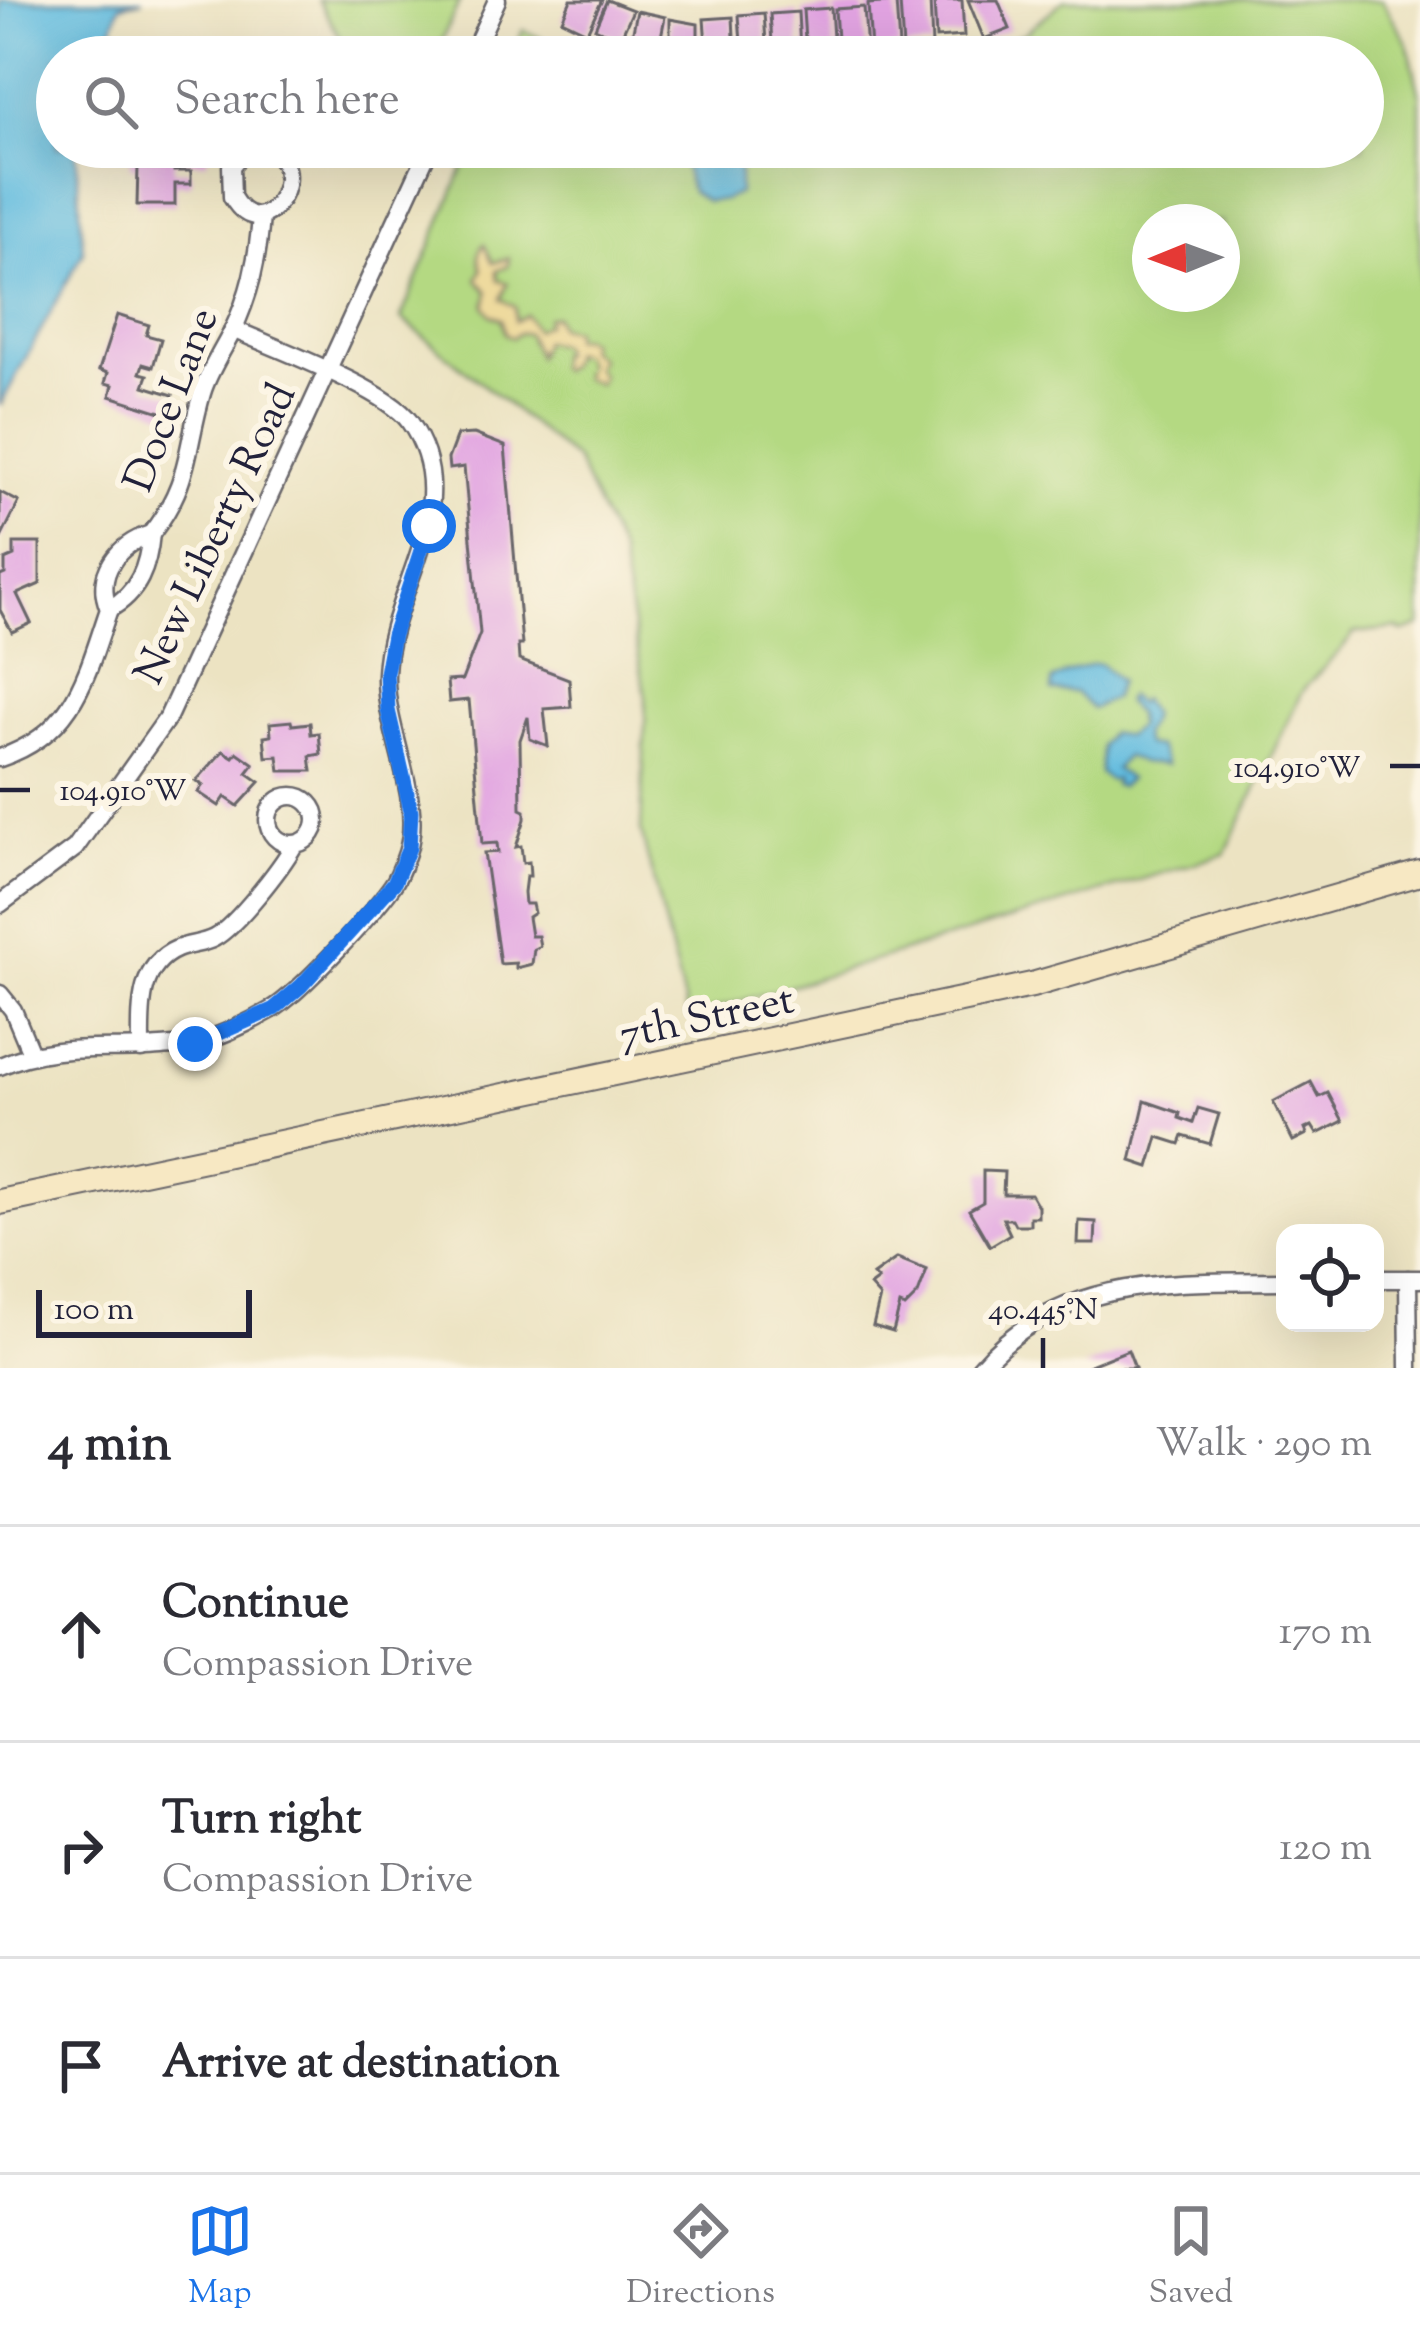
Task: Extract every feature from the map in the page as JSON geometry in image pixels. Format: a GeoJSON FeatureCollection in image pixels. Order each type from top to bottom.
{"type":"FeatureCollection","features":[{"type":"Feature","properties":{"kind":"street"},"geometry":{"type":"LineString","coordinates":[[481,36],[497,0]]}},
{"type":"Feature","properties":{"kind":"street","name":"New Liberty Road"},"geometry":{"type":"LineString","coordinates":[[0,904],[75,848],[168,717],[420,168]]}},
{"type":"Feature","properties":{"kind":"street","name":"Doce Lane"},"geometry":{"type":"LineString","coordinates":[[109,609],[124,601],[139,581],[149,556],[151,533],[171,507],[186,473],[202,390],[233,329],[258,259],[261,216]]}},
{"type":"Feature","properties":{"kind":"street"},"geometry":{"type":"LineString","coordinates":[[0,1066],[31,1052],[195,1044],[274,1009],[301,986],[394,883],[409,848],[411,811],[388,710],[386,673],[393,635],[429,526],[433,490],[427,456],[408,419],[385,399],[233,329]]}},
{"type":"Feature","properties":{"kind":"street","name":"Doce Lane"},"geometry":{"type":"LineString","coordinates":[[0,758],[25,750],[49,733],[76,701],[109,609],[102,592],[109,565],[128,541],[151,533]]}},
{"type":"Feature","properties":{"kind":"street"},"geometry":{"type":"LineString","coordinates":[[141,1048],[141,998],[152,968],[172,951],[216,938],[281,868],[294,845]]}},
{"type":"Feature","properties":{"kind":"street","name":"7th Street"},"geometry":{"type":"LineString","coordinates":[[0,1202],[1032,985],[1420,873]]}},
{"type":"Feature","properties":{"kind":"street"},"geometry":{"type":"LineString","coordinates":[[0,994],[13,1010],[31,1052]]}},
{"type":"Feature","properties":{"kind":"street"},"geometry":{"type":"LineString","coordinates":[[1409,1368],[1414,1279]]}},
{"type":"Feature","properties":{"kind":"street"},"geometry":{"type":"LineString","coordinates":[[980,1368],[1036,1321],[1107,1290],[1162,1283],[1276,1281]]}},
{"type":"Feature","properties":{"kind":"green space"},"geometry":{"type":"Polygon","coordinates":[[[318,0],[460,0],[444,36],[339,36],[318,0]]]}},
{"type":"Feature","properties":{"kind":"green space"},"geometry":{"type":"Polygon","coordinates":[[[1064,0],[1382,0],[1408,44],[1420,96],[1420,626],[1403,632],[1397,628],[1354,633],[1301,693],[1225,854],[688,1017],[641,831],[646,698],[620,553],[576,460],[401,318],[463,168],[1384,168],[1384,36],[1019,36],[1064,0]]]}},
{"type":"Feature","properties":{"kind":"sand"},"geometry":{"type":"Polygon","coordinates":[[[484,244],[493,263],[509,258],[508,266],[497,271],[498,280],[508,283],[501,299],[515,307],[515,321],[526,315],[535,330],[546,324],[547,317],[555,316],[558,327],[573,330],[573,338],[583,337],[589,342],[587,349],[599,358],[595,368],[601,375],[598,384],[582,378],[586,365],[582,356],[571,352],[568,365],[560,370],[556,366],[562,352],[559,345],[544,341],[537,356],[527,333],[512,338],[505,334],[501,319],[485,306],[488,292],[477,279],[484,244]]]}},
{"type":"Feature","properties":{"kind":"water"},"geometry":{"type":"Polygon","coordinates":[[[0,0],[143,0],[120,5],[110,36],[36,36],[36,168],[77,168],[83,252],[0,406],[0,0]]]}},
{"type":"Feature","properties":{"kind":"water"},"geometry":{"type":"Polygon","coordinates":[[[684,168],[739,168],[739,193],[706,201],[691,191],[684,168]]]}},
{"type":"Feature","properties":{"kind":"water"},"geometry":{"type":"Polygon","coordinates":[[[1100,664],[1119,681],[1113,698],[1092,709],[1075,692],[1052,691],[1052,681],[1100,664]]]}},
{"type":"Feature","properties":{"kind":"water"},"geometry":{"type":"Polygon","coordinates":[[[1128,696],[1137,703],[1141,699],[1151,715],[1142,735],[1145,745],[1158,747],[1166,765],[1126,756],[1115,769],[1129,779],[1120,787],[1114,785],[1115,779],[1100,773],[1101,745],[1110,733],[1126,736],[1137,727],[1136,713],[1125,702],[1128,696]]]}},
{"type":"Feature","properties":{"kind":"building"},"geometry":{"type":"Polygon","coordinates":[[[571,0],[602,0],[587,32],[562,20],[571,0]]]}},
{"type":"Feature","properties":{"kind":"building"},"geometry":{"type":"Polygon","coordinates":[[[607,0],[633,10],[621,36],[595,28],[607,0]]]}},
{"type":"Feature","properties":{"kind":"building"},"geometry":{"type":"Polygon","coordinates":[[[930,0],[932,36],[902,36],[900,2],[930,0]]]}},
{"type":"Feature","properties":{"kind":"building"},"geometry":{"type":"Polygon","coordinates":[[[934,0],[962,0],[964,36],[936,36],[934,0]]]}},
{"type":"Feature","properties":{"kind":"building"},"geometry":{"type":"Polygon","coordinates":[[[968,0],[998,0],[1010,29],[983,36],[968,0]]]}},
{"type":"Feature","properties":{"kind":"building"},"geometry":{"type":"Polygon","coordinates":[[[896,2],[898,36],[870,36],[868,4],[896,2]]]}},
{"type":"Feature","properties":{"kind":"building"},"geometry":{"type":"Polygon","coordinates":[[[864,7],[866,36],[837,36],[835,9],[864,7]]]}},
{"type":"Feature","properties":{"kind":"building"},"geometry":{"type":"Polygon","coordinates":[[[831,8],[833,36],[805,36],[803,10],[831,8]]]}},
{"type":"Feature","properties":{"kind":"building"},"geometry":{"type":"Polygon","coordinates":[[[637,11],[665,17],[661,36],[632,36],[637,11]]]}},
{"type":"Feature","properties":{"kind":"building"},"geometry":{"type":"Polygon","coordinates":[[[798,12],[799,36],[772,36],[770,14],[798,12]]]}},
{"type":"Feature","properties":{"kind":"building"},"geometry":{"type":"Polygon","coordinates":[[[764,13],[766,36],[740,36],[739,15],[764,13]]]}},
{"type":"Feature","properties":{"kind":"building"},"geometry":{"type":"Polygon","coordinates":[[[733,17],[734,36],[705,36],[704,19],[733,17]]]}},
{"type":"Feature","properties":{"kind":"building"},"geometry":{"type":"Polygon","coordinates":[[[670,19],[698,24],[698,36],[670,36],[670,19]]]}},
{"type":"Feature","properties":{"kind":"building"},"geometry":{"type":"Polygon","coordinates":[[[138,168],[191,171],[191,184],[175,184],[175,205],[137,205],[138,168]]]}},
{"type":"Feature","properties":{"kind":"building"},"geometry":{"type":"Polygon","coordinates":[[[117,315],[149,325],[146,335],[161,339],[153,367],[143,364],[140,373],[148,375],[144,386],[173,395],[167,414],[110,396],[113,385],[105,383],[108,373],[99,370],[117,315]]]}},
{"type":"Feature","properties":{"kind":"building"},"geometry":{"type":"Polygon","coordinates":[[[474,434],[505,446],[522,645],[518,645],[519,660],[569,679],[571,707],[544,709],[548,746],[530,739],[528,717],[520,740],[525,819],[516,847],[521,846],[523,863],[529,862],[525,904],[532,904],[531,936],[538,936],[540,946],[534,949],[532,964],[516,968],[516,963],[500,964],[484,853],[498,852],[497,843],[482,844],[469,700],[449,702],[447,681],[462,680],[480,633],[464,467],[449,469],[448,459],[457,435],[474,434]]]}},
{"type":"Feature","properties":{"kind":"building"},"geometry":{"type":"Polygon","coordinates":[[[0,492],[19,502],[0,540],[0,492]]]}},
{"type":"Feature","properties":{"kind":"building"},"geometry":{"type":"Polygon","coordinates":[[[14,543],[40,543],[40,584],[17,594],[31,623],[12,632],[0,610],[0,576],[5,574],[5,560],[14,556],[14,543]]]}},
{"type":"Feature","properties":{"kind":"building"},"geometry":{"type":"Polygon","coordinates":[[[291,721],[292,725],[310,723],[311,734],[319,733],[321,754],[310,756],[312,771],[280,771],[278,756],[266,757],[264,736],[271,735],[270,723],[291,721]]]}},
{"type":"Feature","properties":{"kind":"building"},"geometry":{"type":"Polygon","coordinates":[[[223,751],[233,757],[237,752],[254,764],[247,773],[260,782],[238,806],[225,797],[219,806],[198,792],[203,785],[196,781],[223,751]]]}},
{"type":"Feature","properties":{"kind":"building"},"geometry":{"type":"Polygon","coordinates":[[[1311,1082],[1319,1097],[1328,1093],[1343,1121],[1317,1134],[1312,1126],[1293,1141],[1273,1102],[1311,1082]]]}},
{"type":"Feature","properties":{"kind":"building"},"geometry":{"type":"Polygon","coordinates":[[[1145,1101],[1180,1113],[1179,1118],[1193,1123],[1198,1108],[1219,1114],[1210,1144],[1183,1136],[1180,1144],[1158,1137],[1149,1167],[1131,1161],[1145,1101]]]}},
{"type":"Feature","properties":{"kind":"building"},"geometry":{"type":"Polygon","coordinates":[[[983,1171],[1004,1172],[1003,1194],[1031,1194],[1038,1206],[1038,1217],[1030,1217],[1030,1225],[1003,1219],[1010,1234],[990,1246],[969,1210],[983,1202],[983,1171]]]}},
{"type":"Feature","properties":{"kind":"building"},"geometry":{"type":"Polygon","coordinates":[[[1079,1221],[1096,1222],[1095,1244],[1078,1244],[1079,1221]]]}},
{"type":"Feature","properties":{"kind":"building"},"geometry":{"type":"Polygon","coordinates":[[[897,1258],[927,1270],[918,1294],[905,1307],[900,1305],[893,1332],[873,1326],[880,1297],[870,1286],[878,1280],[873,1275],[897,1258]]]}},
{"type":"Feature","properties":{"kind":"building"},"geometry":{"type":"Polygon","coordinates":[[[1128,1350],[1135,1368],[1083,1368],[1128,1350]]]}},
{"type":"Feature","properties":{"kind":"route"},"geometry":{"type":"LineString","coordinates":[[195,1044],[274,1009],[301,986],[394,883],[409,848],[411,811],[388,710],[386,673],[393,635],[429,526]]}}]}
